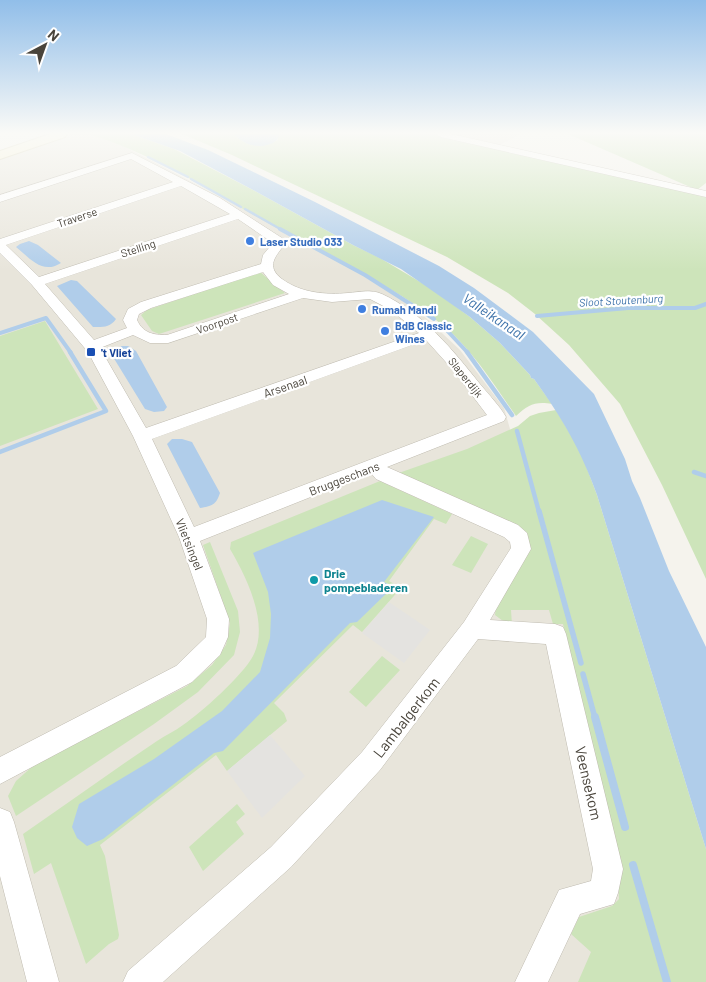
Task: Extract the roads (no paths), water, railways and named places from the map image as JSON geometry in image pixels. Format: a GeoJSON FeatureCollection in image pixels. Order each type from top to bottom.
{"type":"FeatureCollection","features":[{"type":"Feature","properties":{"kind":"street"},"geometry":{"type":"LineString","coordinates":[[0,199],[59,180]]}},
{"type":"Feature","properties":{"kind":"street"},"geometry":{"type":"LineString","coordinates":[[91,346],[134,330],[130,320],[133,312],[146,305],[267,266],[268,256],[279,244],[278,241],[240,215],[178,180]]}},
{"type":"Feature","properties":{"kind":"street"},"geometry":{"type":"LineString","coordinates":[[643,180],[706,194]]}},
{"type":"Feature","properties":{"kind":"street","name":"Traverse"},"geometry":{"type":"LineString","coordinates":[[0,245],[182,182]]}},
{"type":"Feature","properties":{"kind":"street","name":"Stelling"},"geometry":{"type":"LineString","coordinates":[[37,282],[240,215]]}},
{"type":"Feature","properties":{"kind":"street","name":"Vlietsingel"},"geometry":{"type":"LineString","coordinates":[[0,245],[37,282],[91,346],[142,436],[189,537],[218,619],[217,638],[212,648],[184,674],[0,771]]}},
{"type":"Feature","properties":{"kind":"street","name":"Slaperdijk"},"geometry":{"type":"LineString","coordinates":[[267,266],[277,282],[290,290],[302,294],[329,298],[369,295],[377,297],[401,312],[439,343],[498,417]]}},
{"type":"Feature","properties":{"kind":"street","name":"Voorpost"},"geometry":{"type":"LineString","coordinates":[[134,330],[148,340],[168,340],[302,294]]}},
{"type":"Feature","properties":{"kind":"street","name":"Arsenaal"},"geometry":{"type":"LineString","coordinates":[[142,436],[428,334]]}},
{"type":"Feature","properties":{"kind":"street","name":"Bruggeschans"},"geometry":{"type":"LineString","coordinates":[[189,537],[498,417]]}},
{"type":"Feature","properties":{"kind":"street","name":"Lambalgerkom"},"geometry":{"type":"LineString","coordinates":[[139,982],[281,857],[377,754],[432,686],[472,629],[521,549],[520,539],[511,531],[382,474],[375,466]]}},
{"type":"Feature","properties":{"kind":"street","name":"Veensekom"},"geometry":{"type":"LineString","coordinates":[[472,629],[555,634],[608,869],[603,894],[570,901],[531,982]]}},
{"type":"Feature","properties":{"kind":"street"},"geometry":{"type":"LineString","coordinates":[[0,822],[44,982]]}},
{"type":"Feature","properties":{"kind":"water","name":"Valleikanaal"},"geometry":{"type":"Polygon","coordinates":[[[234,180],[269,180],[439,266],[474,288],[533,332],[594,394],[625,459],[632,481],[669,571],[706,647],[706,849],[597,495],[570,435],[534,379],[500,343],[470,317],[401,269],[234,180]]]}},
{"type":"Feature","properties":{"kind":"water"},"geometry":{"type":"Polygon","coordinates":[[[29,241],[38,245],[61,263],[48,267],[31,260],[16,247],[29,241]]]}},
{"type":"Feature","properties":{"kind":"water"},"geometry":{"type":"Polygon","coordinates":[[[71,280],[77,281],[116,319],[114,322],[106,326],[93,327],[57,286],[71,280]]]}},
{"type":"Feature","properties":{"kind":"water"},"geometry":{"type":"Polygon","coordinates":[[[122,346],[128,346],[136,351],[167,407],[164,411],[154,412],[145,409],[110,352],[122,346]]]}},
{"type":"Feature","properties":{"kind":"water"},"geometry":{"type":"Polygon","coordinates":[[[172,439],[192,442],[220,493],[213,504],[200,508],[167,444],[172,439]]]}},
{"type":"Feature","properties":{"kind":"water"},"geometry":{"type":"Polygon","coordinates":[[[382,500],[434,517],[384,582],[393,587],[357,622],[350,623],[223,751],[214,753],[103,839],[87,846],[77,838],[72,827],[79,804],[154,759],[222,711],[260,672],[270,638],[271,614],[268,592],[253,553],[382,500]]]}},
{"type":"Feature","properties":{"kind":"waterway"},"geometry":{"type":"LineString","coordinates":[[192,180],[241,207]]}},
{"type":"Feature","properties":{"kind":"waterway"},"geometry":{"type":"LineString","coordinates":[[245,209],[282,230]]}},
{"type":"Feature","properties":{"kind":"waterway"},"geometry":{"type":"LineString","coordinates":[[280,229],[365,275],[434,319]]}},
{"type":"Feature","properties":{"kind":"waterway","name":"Sloot Stoutenburg"},"geometry":{"type":"LineString","coordinates":[[537,316],[628,308],[695,308],[706,304]]}},
{"type":"Feature","properties":{"kind":"waterway"},"geometry":{"type":"LineString","coordinates":[[0,333],[46,318],[71,353]]}},
{"type":"Feature","properties":{"kind":"waterway"},"geometry":{"type":"LineString","coordinates":[[441,324],[468,353]]}},
{"type":"Feature","properties":{"kind":"waterway"},"geometry":{"type":"LineString","coordinates":[[0,452],[106,411],[70,352]]}},
{"type":"Feature","properties":{"kind":"waterway"},"geometry":{"type":"LineString","coordinates":[[467,352],[512,415]]}},
{"type":"Feature","properties":{"kind":"waterway"},"geometry":{"type":"LineString","coordinates":[[517,431],[539,512]]}},
{"type":"Feature","properties":{"kind":"waterway"},"geometry":{"type":"LineString","coordinates":[[694,472],[706,476]]}},
{"type":"Feature","properties":{"kind":"waterway"},"geometry":{"type":"LineString","coordinates":[[539,511],[581,663]]}},
{"type":"Feature","properties":{"kind":"waterway"},"geometry":{"type":"LineString","coordinates":[[583,674],[595,718]]}},
{"type":"Feature","properties":{"kind":"waterway"},"geometry":{"type":"LineString","coordinates":[[595,717],[625,827]]}},
{"type":"Feature","properties":{"kind":"waterway"},"geometry":{"type":"LineString","coordinates":[[633,865],[667,982]]}},
{"type":"Feature","properties":{"kind":"place","name":"Laser Studio 033"},"geometry":{"type":"Point","coordinates":[250,241]}},
{"type":"Feature","properties":{"kind":"place","name":"Rumah Mandi"},"geometry":{"type":"Point","coordinates":[362,309]}},
{"type":"Feature","properties":{"kind":"place","name":"BdB Classic Wines"},"geometry":{"type":"Point","coordinates":[385,331]}},
{"type":"Feature","properties":{"kind":"place","name":"'t Vliet"},"geometry":{"type":"Point","coordinates":[91,352]}},
{"type":"Feature","properties":{"kind":"place","name":"Drie pompebladeren"},"geometry":{"type":"Point","coordinates":[314,580]}}]}
